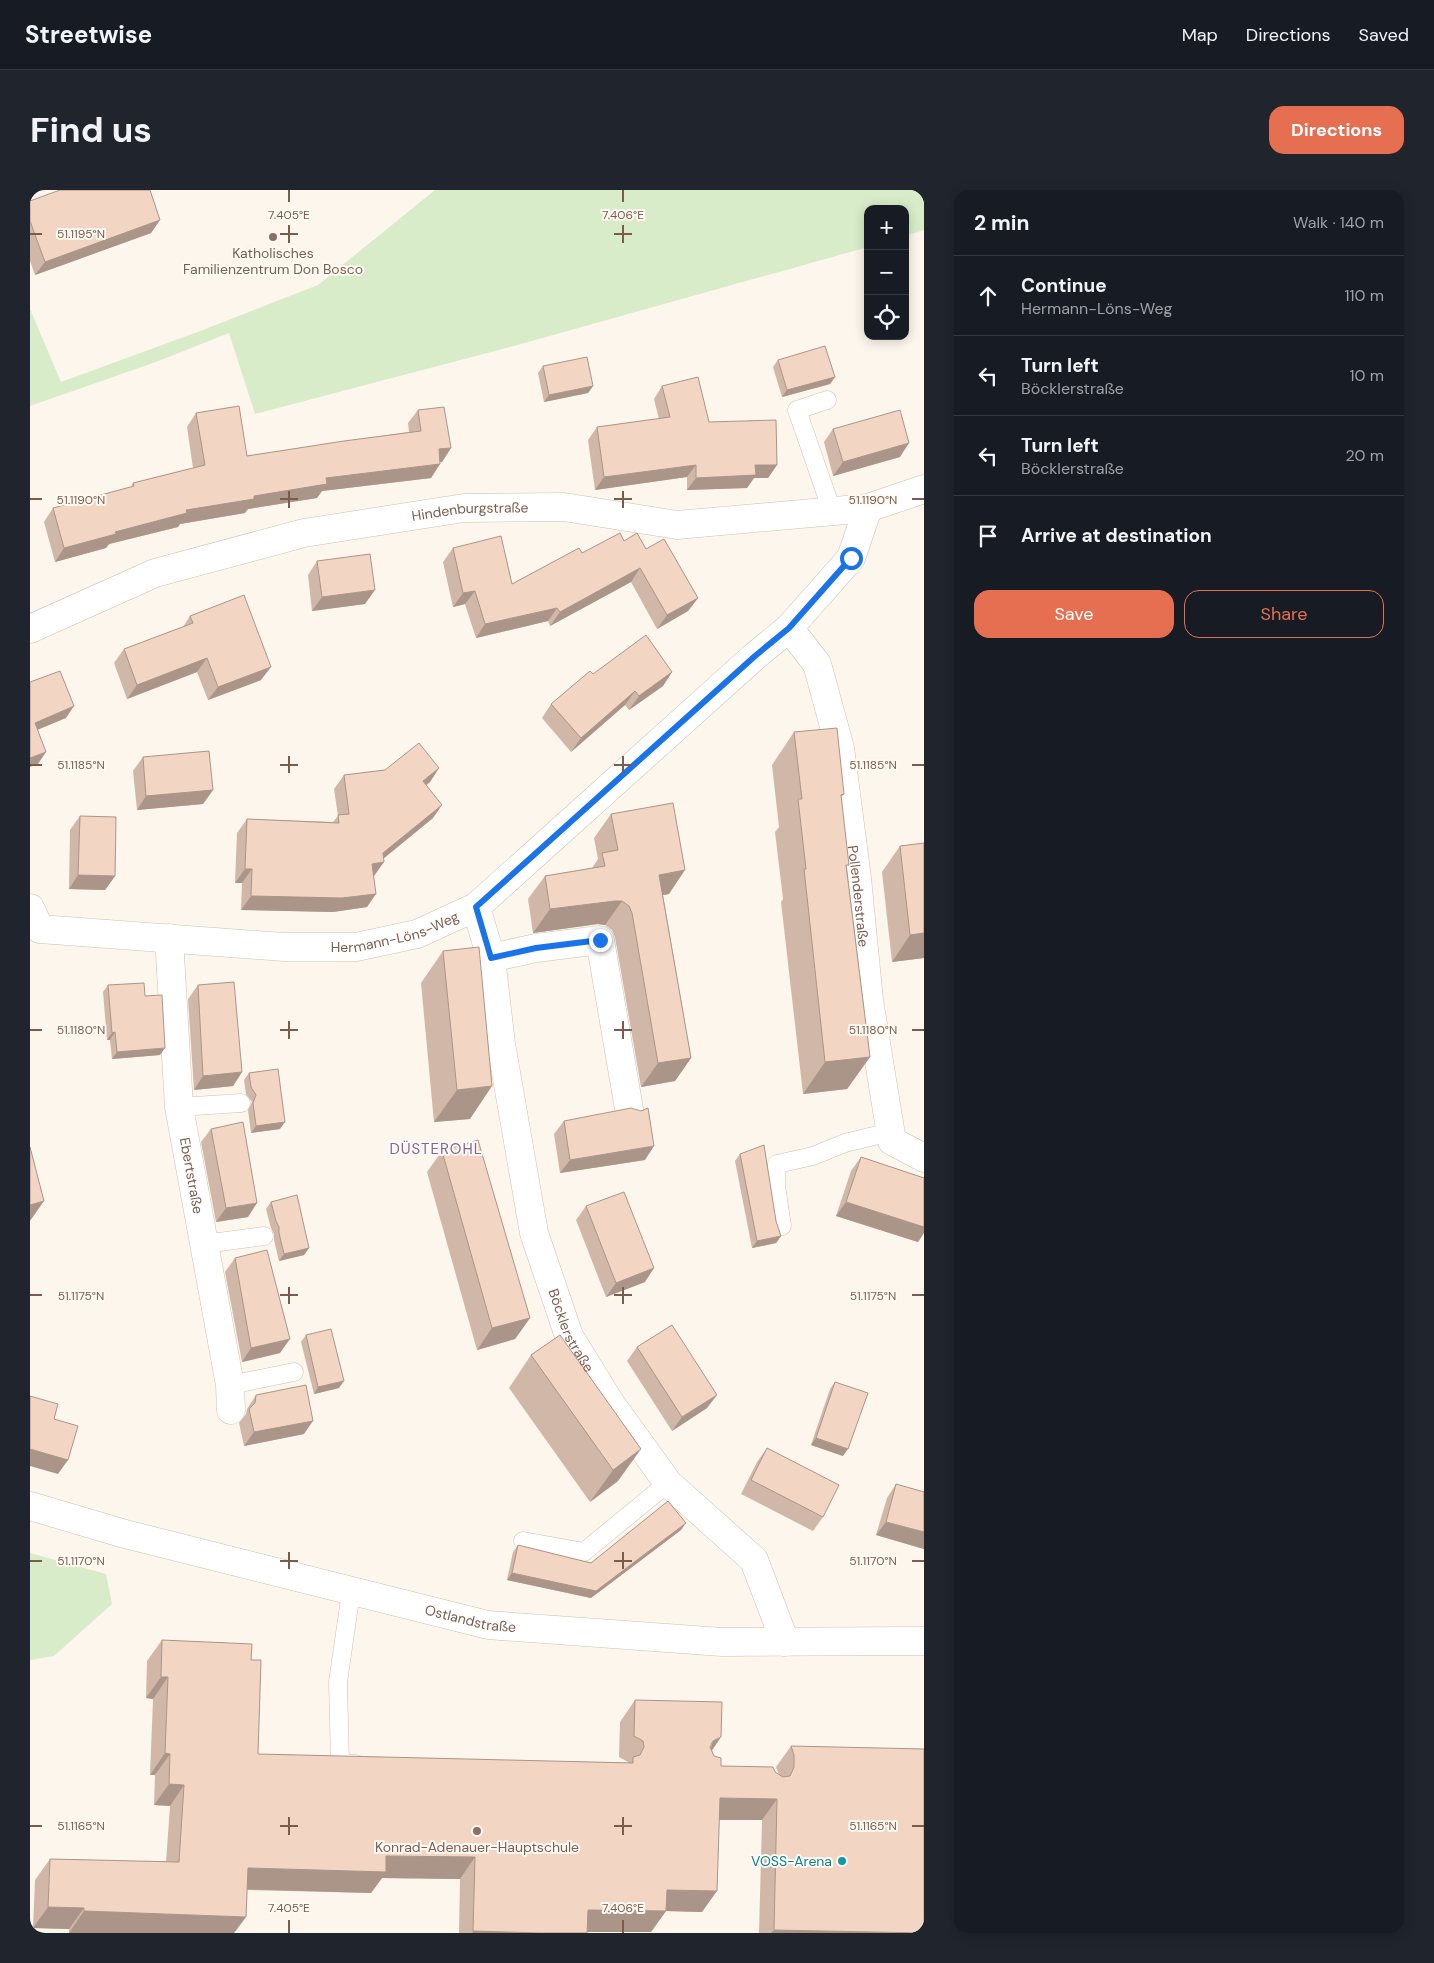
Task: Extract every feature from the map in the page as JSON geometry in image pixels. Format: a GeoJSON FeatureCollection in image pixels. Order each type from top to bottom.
{"type":"FeatureCollection","features":[{"type":"Feature","properties":{"kind":"street","name":"Hindenburgstraße"},"geometry":{"type":"LineString","coordinates":[[30,629],[155,572],[304,533],[464,508],[564,507],[677,525],[868,508],[924,489]]}},
{"type":"Feature","properties":{"kind":"street","name":"Hermann-Löns-Weg"},"geometry":{"type":"LineString","coordinates":[[30,908],[40,929],[284,947],[356,947],[417,934],[476,907],[755,656],[789,628],[851,558],[868,508]]}},
{"type":"Feature","properties":{"kind":"street","name":"Pollenderstraße"},"geometry":{"type":"LineString","coordinates":[[789,628],[817,664],[840,748],[857,878],[869,1000],[890,1132]]}},
{"type":"Feature","properties":{"kind":"street","name":"Böcklerstraße"},"geometry":{"type":"LineString","coordinates":[[476,907],[491,958],[500,1044],[534,1233],[569,1336],[612,1404],[668,1483],[754,1560],[785,1642]]}},
{"type":"Feature","properties":{"kind":"street","name":"Ebertstraße"},"geometry":{"type":"LineString","coordinates":[[168,938],[179,1108],[230,1398]]}},
{"type":"Feature","properties":{"kind":"street"},"geometry":{"type":"LineString","coordinates":[[491,958],[536,948],[600,940],[629,1108]]}},
{"type":"Feature","properties":{"kind":"street"},"geometry":{"type":"LineString","coordinates":[[890,1132],[892,1142],[924,1158]]}},
{"type":"Feature","properties":{"kind":"street","name":"Ostlandstraße"},"geometry":{"type":"LineString","coordinates":[[30,1506],[125,1534],[488,1626],[722,1642],[924,1641]]}},
{"type":"Feature","properties":{"kind":"lane"},"geometry":{"type":"LineString","coordinates":[[827,400],[796,410],[832,511]]}},
{"type":"Feature","properties":{"kind":"lane"},"geometry":{"type":"LineString","coordinates":[[179,1108],[241,1103]]}},
{"type":"Feature","properties":{"kind":"lane"},"geometry":{"type":"LineString","coordinates":[[782,1226],[776,1186],[777,1164],[812,1156],[845,1143],[890,1132]]}},
{"type":"Feature","properties":{"kind":"lane"},"geometry":{"type":"LineString","coordinates":[[204,1244],[264,1236]]}},
{"type":"Feature","properties":{"kind":"lane"},"geometry":{"type":"LineString","coordinates":[[230,1398],[294,1372]]}},
{"type":"Feature","properties":{"kind":"lane"},"geometry":{"type":"LineString","coordinates":[[523,1540],[584,1552],[668,1483]]}},
{"type":"Feature","properties":{"kind":"lane"},"geometry":{"type":"LineString","coordinates":[[351,1592],[338,1682],[340,1764],[369,1765]]}},
{"type":"Feature","properties":{"kind":"green space"},"geometry":{"type":"Polygon","coordinates":[[[435,190],[924,190],[924,230],[909,235],[909,205],[864,205],[864,248],[521,344],[255,414],[229,333],[156,362],[30,406],[30,309],[61,382],[318,285],[435,190]]]}},
{"type":"Feature","properties":{"kind":"green space"},"geometry":{"type":"Polygon","coordinates":[[[30,1553],[106,1574],[112,1604],[54,1656],[30,1660],[30,1553]]]}},
{"type":"Feature","properties":{"kind":"building"},"geometry":{"type":"Polygon","coordinates":[[[60,190],[150,190],[160,220],[45,262],[30,221],[30,201],[60,190]]]}},
{"type":"Feature","properties":{"kind":"building"},"geometry":{"type":"Polygon","coordinates":[[[825,346],[835,377],[787,390],[778,360],[825,346]]]}},
{"type":"Feature","properties":{"kind":"building"},"geometry":{"type":"Polygon","coordinates":[[[587,357],[593,386],[549,395],[543,366],[587,357]]]}},
{"type":"Feature","properties":{"kind":"building"},"geometry":{"type":"Polygon","coordinates":[[[698,377],[709,422],[776,420],[777,465],[755,465],[756,475],[696,478],[696,465],[604,477],[597,427],[670,417],[662,386],[698,377]]]}},
{"type":"Feature","properties":{"kind":"building"},"geometry":{"type":"Polygon","coordinates":[[[239,406],[247,456],[421,431],[418,410],[444,407],[451,448],[439,449],[440,464],[326,478],[327,484],[254,496],[254,499],[186,510],[187,513],[64,548],[53,508],[134,486],[133,483],[205,465],[196,413],[239,406]]]}},
{"type":"Feature","properties":{"kind":"building"},"geometry":{"type":"Polygon","coordinates":[[[900,410],[909,443],[843,462],[833,429],[900,410]]]}},
{"type":"Feature","properties":{"kind":"building"},"geometry":{"type":"Polygon","coordinates":[[[620,533],[624,541],[637,533],[646,549],[664,539],[698,598],[667,615],[640,568],[560,612],[557,608],[485,624],[475,591],[463,593],[453,548],[501,536],[512,584],[579,548],[582,553],[620,533]]]}},
{"type":"Feature","properties":{"kind":"building"},"geometry":{"type":"Polygon","coordinates":[[[370,554],[375,590],[322,597],[317,561],[370,554]]]}},
{"type":"Feature","properties":{"kind":"building"},"geometry":{"type":"Polygon","coordinates":[[[244,595],[271,667],[218,687],[207,658],[137,685],[124,649],[193,623],[190,616],[244,595]]]}},
{"type":"Feature","properties":{"kind":"building"},"geometry":{"type":"Polygon","coordinates":[[[646,635],[672,672],[639,696],[635,691],[581,738],[551,704],[590,671],[593,674],[646,635]]]}},
{"type":"Feature","properties":{"kind":"building"},"geometry":{"type":"Polygon","coordinates":[[[60,671],[74,706],[35,723],[46,752],[30,758],[30,682],[60,671]]]}},
{"type":"Feature","properties":{"kind":"building"},"geometry":{"type":"Polygon","coordinates":[[[837,728],[844,794],[841,795],[849,865],[846,865],[870,1057],[825,1062],[804,869],[806,869],[798,799],[802,799],[794,732],[837,728]]]}},
{"type":"Feature","properties":{"kind":"building"},"geometry":{"type":"Polygon","coordinates":[[[419,743],[439,768],[423,781],[442,805],[383,853],[384,862],[372,864],[376,894],[342,898],[251,896],[252,869],[245,869],[247,819],[339,823],[338,815],[349,814],[344,775],[385,770],[419,743]]]}},
{"type":"Feature","properties":{"kind":"building"},"geometry":{"type":"Polygon","coordinates":[[[209,751],[213,790],[146,796],[143,757],[209,751]]]}},
{"type":"Feature","properties":{"kind":"building"},"geometry":{"type":"Polygon","coordinates":[[[673,803],[685,870],[659,875],[691,1058],[658,1063],[632,913],[629,906],[622,901],[615,901],[550,909],[545,876],[605,866],[602,853],[618,850],[611,814],[673,803]]]}},
{"type":"Feature","properties":{"kind":"building"},"geometry":{"type":"Polygon","coordinates":[[[80,816],[116,817],[115,876],[78,875],[80,816]]]}},
{"type":"Feature","properties":{"kind":"building"},"geometry":{"type":"Polygon","coordinates":[[[924,843],[924,933],[910,935],[900,846],[924,843]]]}},
{"type":"Feature","properties":{"kind":"building"},"geometry":{"type":"Polygon","coordinates":[[[479,947],[492,1086],[457,1090],[443,951],[479,947]]]}},
{"type":"Feature","properties":{"kind":"building"},"geometry":{"type":"Polygon","coordinates":[[[234,982],[242,1072],[203,1076],[198,985],[234,982]]]}},
{"type":"Feature","properties":{"kind":"building"},"geometry":{"type":"Polygon","coordinates":[[[144,983],[145,996],[162,995],[165,1048],[117,1052],[115,1032],[112,1033],[108,985],[144,983]]]}},
{"type":"Feature","properties":{"kind":"building"},"geometry":{"type":"Polygon","coordinates":[[[278,1069],[285,1122],[256,1126],[253,1103],[256,1095],[251,1087],[249,1073],[278,1069]]]}},
{"type":"Feature","properties":{"kind":"building"},"geometry":{"type":"Polygon","coordinates":[[[631,1108],[641,1111],[648,1108],[654,1146],[570,1160],[564,1121],[631,1108]]]}},
{"type":"Feature","properties":{"kind":"building"},"geometry":{"type":"Polygon","coordinates":[[[243,1122],[257,1203],[226,1208],[211,1129],[243,1122]]]}},
{"type":"Feature","properties":{"kind":"building"},"geometry":{"type":"Polygon","coordinates":[[[478,1140],[530,1318],[492,1328],[442,1151],[478,1140]]]}},
{"type":"Feature","properties":{"kind":"building"},"geometry":{"type":"Polygon","coordinates":[[[764,1145],[776,1221],[781,1236],[757,1241],[740,1154],[764,1145]]]}},
{"type":"Feature","properties":{"kind":"building"},"geometry":{"type":"Polygon","coordinates":[[[30,1147],[44,1201],[30,1205],[30,1147]]]}},
{"type":"Feature","properties":{"kind":"building"},"geometry":{"type":"Polygon","coordinates":[[[861,1157],[924,1178],[924,1227],[846,1202],[861,1157]]]}},
{"type":"Feature","properties":{"kind":"building"},"geometry":{"type":"Polygon","coordinates":[[[624,1192],[654,1268],[616,1283],[586,1206],[624,1192]]]}},
{"type":"Feature","properties":{"kind":"building"},"geometry":{"type":"Polygon","coordinates":[[[297,1195],[309,1248],[284,1254],[279,1227],[271,1202],[297,1195]]]}},
{"type":"Feature","properties":{"kind":"building"},"geometry":{"type":"Polygon","coordinates":[[[267,1250],[290,1339],[251,1348],[235,1258],[267,1250]]]}},
{"type":"Feature","properties":{"kind":"building"},"geometry":{"type":"Polygon","coordinates":[[[672,1325],[717,1395],[682,1417],[637,1347],[672,1325]]]}},
{"type":"Feature","properties":{"kind":"building"},"geometry":{"type":"Polygon","coordinates":[[[331,1329],[344,1381],[318,1387],[306,1335],[331,1329]]]}},
{"type":"Feature","properties":{"kind":"building"},"geometry":{"type":"Polygon","coordinates":[[[560,1335],[641,1449],[613,1470],[531,1355],[560,1335]]]}},
{"type":"Feature","properties":{"kind":"building"},"geometry":{"type":"Polygon","coordinates":[[[835,1382],[868,1393],[848,1449],[816,1438],[835,1382]]]}},
{"type":"Feature","properties":{"kind":"building"},"geometry":{"type":"Polygon","coordinates":[[[306,1385],[313,1421],[254,1432],[249,1409],[255,1403],[256,1395],[306,1385]]]}},
{"type":"Feature","properties":{"kind":"building"},"geometry":{"type":"Polygon","coordinates":[[[30,1396],[58,1404],[54,1419],[78,1426],[68,1460],[30,1449],[30,1396]]]}},
{"type":"Feature","properties":{"kind":"building"},"geometry":{"type":"Polygon","coordinates":[[[767,1448],[839,1485],[823,1517],[751,1480],[767,1448]]]}},
{"type":"Feature","properties":{"kind":"building"},"geometry":{"type":"Polygon","coordinates":[[[896,1484],[924,1492],[924,1532],[886,1522],[896,1484]]]}},
{"type":"Feature","properties":{"kind":"building"},"geometry":{"type":"Polygon","coordinates":[[[668,1501],[686,1523],[596,1591],[512,1573],[518,1545],[591,1563],[668,1501]]]}},
{"type":"Feature","properties":{"kind":"building"},"geometry":{"type":"Polygon","coordinates":[[[162,1640],[252,1644],[251,1660],[261,1660],[258,1754],[633,1763],[633,1757],[640,1755],[644,1747],[643,1741],[634,1736],[635,1700],[722,1702],[721,1737],[713,1741],[710,1747],[714,1756],[721,1758],[721,1766],[773,1767],[775,1772],[783,1777],[790,1776],[794,1767],[794,1755],[791,1746],[924,1749],[924,1933],[774,1930],[777,1799],[720,1798],[717,1891],[667,1890],[666,1911],[588,1910],[587,1933],[473,1931],[475,1857],[386,1856],[386,1872],[248,1868],[246,1917],[84,1911],[84,1908],[48,1907],[50,1859],[179,1862],[184,1785],[169,1784],[170,1754],[165,1753],[168,1677],[161,1677],[162,1640]]]}},
{"type":"Feature","properties":{"kind":"place","name":"Katholisches Familienzentrum Don Bosco"},"geometry":{"type":"Point","coordinates":[273,237]}},
{"type":"Feature","properties":{"kind":"place","name":"Konrad-Adenauer-Hauptschule"},"geometry":{"type":"Point","coordinates":[477,1831]}},
{"type":"Feature","properties":{"kind":"place","name":"VOSS-Arena"},"geometry":{"type":"Point","coordinates":[842,1861]}},
{"type":"Feature","properties":{"kind":"district","name":"DÜSTEROHL"},"geometry":{"type":"Point","coordinates":[436,1149]}},
{"type":"Feature","properties":{"kind":"route"},"geometry":{"type":"LineString","coordinates":[[600,940],[536,948],[491,958],[476,907],[755,656],[789,628],[851,558]]}}]}
